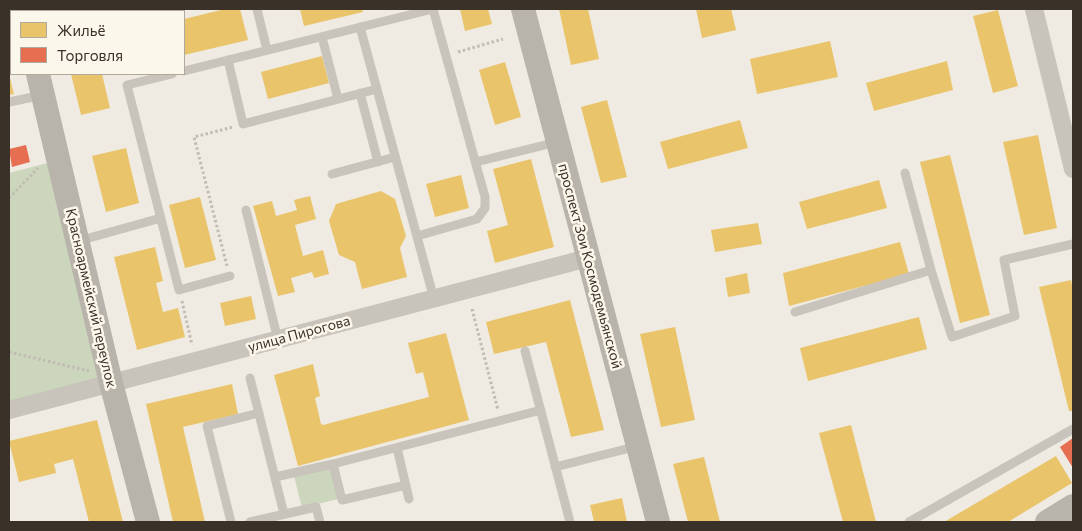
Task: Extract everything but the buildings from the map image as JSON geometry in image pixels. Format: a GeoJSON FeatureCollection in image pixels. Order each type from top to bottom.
{"type":"FeatureCollection","features":[{"type":"Feature","properties":{"kind":"street"},"geometry":{"type":"LineString","coordinates":[[99,10],[110,9]]}},
{"type":"Feature","properties":{"kind":"street","name":"проспект Зои Космодемьянской"},"geometry":{"type":"LineString","coordinates":[[523,9],[658,522]]}},
{"type":"Feature","properties":{"kind":"street"},"geometry":{"type":"LineString","coordinates":[[1034,9],[1073,169]]}},
{"type":"Feature","properties":{"kind":"street","name":"Красноармейский переулок"},"geometry":{"type":"LineString","coordinates":[[40,84],[111,383],[148,522]]}},
{"type":"Feature","properties":{"kind":"street","name":"улица Пирогова"},"geometry":{"type":"LineString","coordinates":[[9,410],[588,258]]}},
{"type":"Feature","properties":{"kind":"street"},"geometry":{"type":"LineString","coordinates":[[1047,522],[1073,506]]}},
{"type":"Feature","properties":{"kind":"lane"},"geometry":{"type":"LineString","coordinates":[[257,9],[267,50]]}},
{"type":"Feature","properties":{"kind":"lane"},"geometry":{"type":"LineString","coordinates":[[185,71],[433,9],[476,162],[485,197],[485,208],[476,219],[417,236]]}},
{"type":"Feature","properties":{"kind":"lane"},"geometry":{"type":"LineString","coordinates":[[360,27],[434,299]]}},
{"type":"Feature","properties":{"kind":"lane"},"geometry":{"type":"LineString","coordinates":[[322,37],[338,99]]}},
{"type":"Feature","properties":{"kind":"lane"},"geometry":{"type":"LineString","coordinates":[[228,60],[243,124],[377,89]]}},
{"type":"Feature","properties":{"kind":"lane"},"geometry":{"type":"LineString","coordinates":[[168,75],[127,85],[179,290],[230,276]]}},
{"type":"Feature","properties":{"kind":"lane"},"geometry":{"type":"LineString","coordinates":[[9,102],[40,84]]}},
{"type":"Feature","properties":{"kind":"lane"},"geometry":{"type":"LineString","coordinates":[[360,93],[378,162]]}},
{"type":"Feature","properties":{"kind":"lane"},"geometry":{"type":"LineString","coordinates":[[476,162],[557,142]]}},
{"type":"Feature","properties":{"kind":"lane"},"geometry":{"type":"LineString","coordinates":[[332,174],[395,157]]}},
{"type":"Feature","properties":{"kind":"lane"},"geometry":{"type":"LineString","coordinates":[[905,173],[931,270],[952,337],[1015,316],[1004,260],[1073,244]]}},
{"type":"Feature","properties":{"kind":"lane"},"geometry":{"type":"LineString","coordinates":[[246,210],[278,340]]}},
{"type":"Feature","properties":{"kind":"lane"},"geometry":{"type":"LineString","coordinates":[[78,241],[161,218]]}},
{"type":"Feature","properties":{"kind":"lane"},"geometry":{"type":"LineString","coordinates":[[795,312],[931,270]]}},
{"type":"Feature","properties":{"kind":"lane"},"geometry":{"type":"LineString","coordinates":[[525,351],[570,522]]}},
{"type":"Feature","properties":{"kind":"lane"},"geometry":{"type":"LineString","coordinates":[[250,378],[284,514]]}},
{"type":"Feature","properties":{"kind":"lane"},"geometry":{"type":"LineString","coordinates":[[275,477],[397,448],[541,410]]}},
{"type":"Feature","properties":{"kind":"lane"},"geometry":{"type":"LineString","coordinates":[[230,522],[207,426],[259,413]]}},
{"type":"Feature","properties":{"kind":"lane"},"geometry":{"type":"LineString","coordinates":[[909,522],[1073,429]]}},
{"type":"Feature","properties":{"kind":"lane"},"geometry":{"type":"LineString","coordinates":[[555,467],[638,446]]}},
{"type":"Feature","properties":{"kind":"lane"},"geometry":{"type":"LineString","coordinates":[[397,448],[410,499]]}},
{"type":"Feature","properties":{"kind":"lane"},"geometry":{"type":"LineString","coordinates":[[333,464],[342,500],[406,485]]}},
{"type":"Feature","properties":{"kind":"lane"},"geometry":{"type":"LineString","coordinates":[[250,522],[316,507],[320,522]]}},
{"type":"Feature","properties":{"kind":"path"},"geometry":{"type":"LineString","coordinates":[[446,55],[503,39]]}},
{"type":"Feature","properties":{"kind":"path"},"geometry":{"type":"LineString","coordinates":[[230,276],[194,137],[243,124]]}},
{"type":"Feature","properties":{"kind":"path"},"geometry":{"type":"LineString","coordinates":[[9,198],[38,168]]}},
{"type":"Feature","properties":{"kind":"path"},"geometry":{"type":"LineString","coordinates":[[179,290],[192,344]]}},
{"type":"Feature","properties":{"kind":"path"},"geometry":{"type":"LineString","coordinates":[[472,309],[500,421]]}},
{"type":"Feature","properties":{"kind":"path"},"geometry":{"type":"LineString","coordinates":[[9,352],[90,371]]}},
{"type":"Feature","properties":{"kind":"green space"},"geometry":{"type":"Polygon","coordinates":[[[55,161],[110,383],[9,409],[9,173],[55,161]]]}},
{"type":"Feature","properties":{"kind":"green space"},"geometry":{"type":"Polygon","coordinates":[[[331,468],[338,499],[302,508],[294,476],[331,468]]]}}]}
